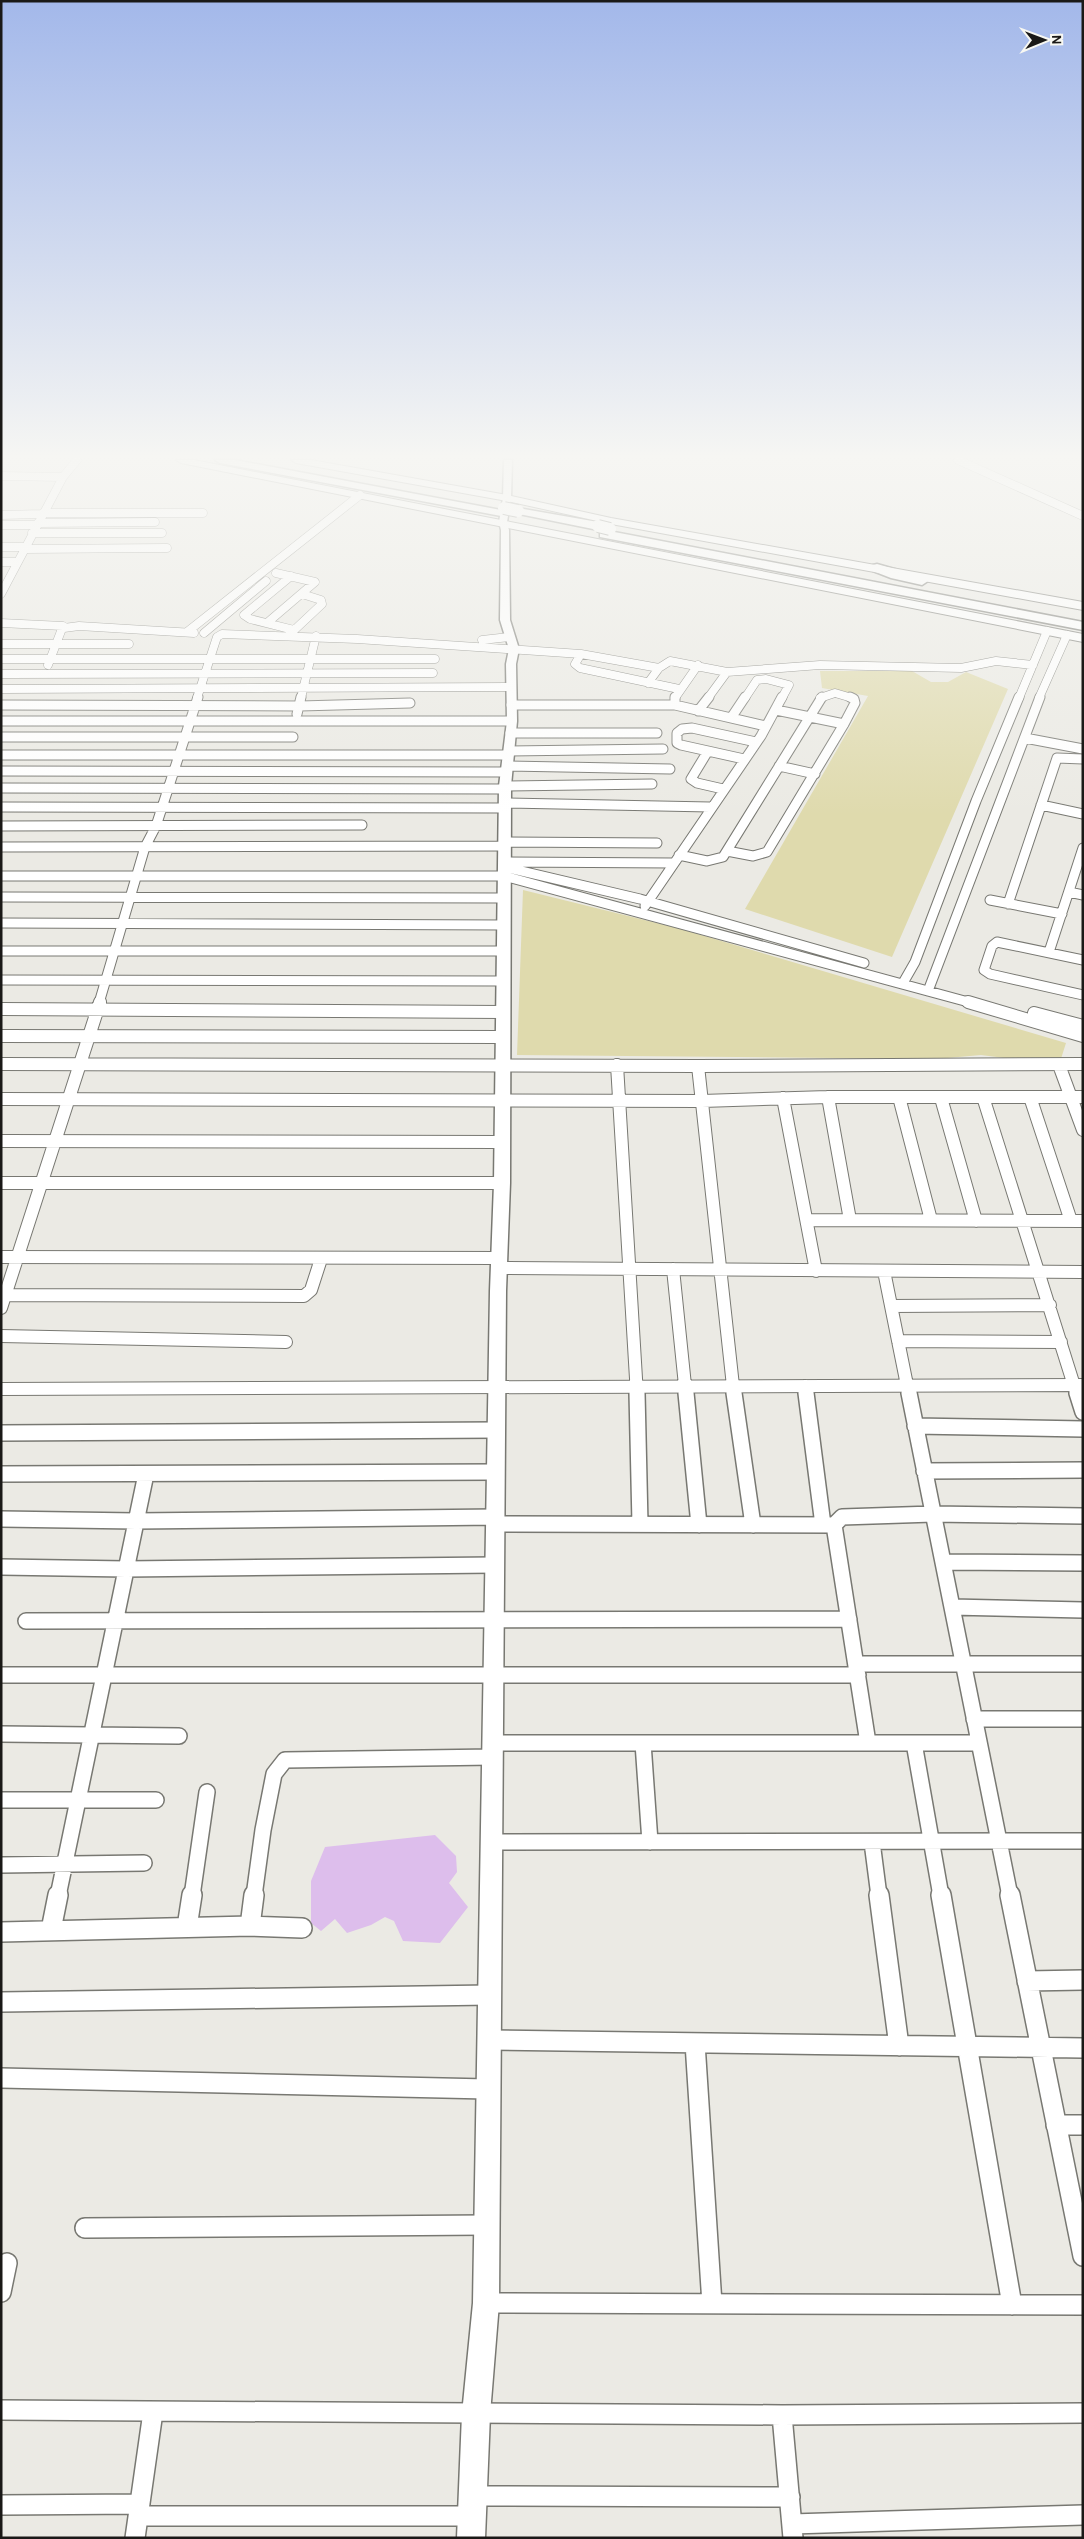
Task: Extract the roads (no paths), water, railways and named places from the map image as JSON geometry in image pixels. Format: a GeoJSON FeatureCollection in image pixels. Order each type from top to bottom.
{"type":"FeatureCollection","features":[{"type":"Feature","properties":{"kind":"highway"},"geometry":{"type":"LineString","coordinates":[[854,578],[1014,609],[1083,626]]}},
{"type":"Feature","properties":{"kind":"highway"},"geometry":{"type":"LineString","coordinates":[[911,578],[1010,600],[1014,609]]}},
{"type":"Feature","properties":{"kind":"highway"},"geometry":{"type":"LineString","coordinates":[[843,590],[874,592],[975,610],[1014,609],[1083,618]]}},
{"type":"Feature","properties":{"kind":"main road"},"geometry":{"type":"LineString","coordinates":[[796,578],[843,590],[1083,638]]}},
{"type":"Feature","properties":{"kind":"main road"},"geometry":{"type":"LineString","coordinates":[[934,578],[1083,606]]}},
{"type":"Feature","properties":{"kind":"street"},"geometry":{"type":"LineString","coordinates":[[1,594],[8,578]]}},
{"type":"Feature","properties":{"kind":"street"},"geometry":{"type":"LineString","coordinates":[[187,632],[257,578]]}},
{"type":"Feature","properties":{"kind":"street"},"geometry":{"type":"LineString","coordinates":[[204,633],[269,578]]}},
{"type":"Feature","properties":{"kind":"street"},"geometry":{"type":"LineString","coordinates":[[288,578],[244,615],[250,620],[291,632],[316,636],[448,643],[581,654],[659,668]]}},
{"type":"Feature","properties":{"kind":"street"},"geometry":{"type":"LineString","coordinates":[[267,624],[315,582],[301,578]]}},
{"type":"Feature","properties":{"kind":"street"},"geometry":{"type":"LineString","coordinates":[[471,2538],[476,2414],[486,2303],[487,2089],[504,1064],[502,1037],[505,951],[504,859],[505,806],[512,721],[511,687],[514,649],[505,620],[505,578]]}},
{"type":"Feature","properties":{"kind":"street"},"geometry":{"type":"LineString","coordinates":[[1,623],[60,625],[64,628],[79,626],[219,634],[291,632],[323,602],[302,594]]}},
{"type":"Feature","properties":{"kind":"street"},"geometry":{"type":"LineString","coordinates":[[64,628],[37,689],[18,721],[2,757],[509,753],[662,749]]}},
{"type":"Feature","properties":{"kind":"street"},"geometry":{"type":"LineString","coordinates":[[905,979],[940,898],[976,801],[1047,631]]}},
{"type":"Feature","properties":{"kind":"street"},"geometry":{"type":"LineString","coordinates":[[1,1308],[3,1295],[18,1257],[116,952],[130,897],[146,847],[156,826],[215,639],[219,634]]}},
{"type":"Feature","properties":{"kind":"street"},"geometry":{"type":"LineString","coordinates":[[929,987],[1052,665],[1067,635]]}},
{"type":"Feature","properties":{"kind":"street"},"geometry":{"type":"LineString","coordinates":[[270,836],[296,724],[294,721],[300,706],[316,636]]}},
{"type":"Feature","properties":{"kind":"street"},"geometry":{"type":"LineString","coordinates":[[448,643],[509,637]]}},
{"type":"Feature","properties":{"kind":"street"},"geometry":{"type":"LineString","coordinates":[[1,644],[129,644]]}},
{"type":"Feature","properties":{"kind":"street"},"geometry":{"type":"LineString","coordinates":[[581,654],[575,664],[580,668],[679,689]]}},
{"type":"Feature","properties":{"kind":"street"},"geometry":{"type":"LineString","coordinates":[[1,660],[435,658]]}},
{"type":"Feature","properties":{"kind":"street"},"geometry":{"type":"LineString","coordinates":[[648,683],[659,668],[670,661],[727,672],[820,665],[961,668],[996,661],[1033,665]]}},
{"type":"Feature","properties":{"kind":"street"},"geometry":{"type":"LineString","coordinates":[[675,704],[674,698],[679,689],[698,665]]}},
{"type":"Feature","properties":{"kind":"street"},"geometry":{"type":"LineString","coordinates":[[698,711],[727,675],[727,672]]}},
{"type":"Feature","properties":{"kind":"street"},"geometry":{"type":"LineString","coordinates":[[1,674],[433,673]]}},
{"type":"Feature","properties":{"kind":"street"},"geometry":{"type":"LineString","coordinates":[[641,912],[710,807],[756,742],[790,687],[786,683],[761,679],[753,683],[731,718]]}},
{"type":"Feature","properties":{"kind":"street"},"geometry":{"type":"LineString","coordinates":[[1,689],[511,687]]}},
{"type":"Feature","properties":{"kind":"street"},"geometry":{"type":"LineString","coordinates":[[145,721],[156,688]]}},
{"type":"Feature","properties":{"kind":"street"},"geometry":{"type":"LineString","coordinates":[[1,876],[138,876],[504,859],[676,859],[715,861],[723,857],[727,851],[824,694],[840,694],[854,699],[855,703],[815,774],[763,855],[755,856],[727,851]]}},
{"type":"Feature","properties":{"kind":"street"},"geometry":{"type":"LineString","coordinates":[[1,705],[300,706],[410,703]]}},
{"type":"Feature","properties":{"kind":"street"},"geometry":{"type":"LineString","coordinates":[[511,705],[675,704],[766,726]]}},
{"type":"Feature","properties":{"kind":"street"},"geometry":{"type":"LineString","coordinates":[[776,710],[844,724]]}},
{"type":"Feature","properties":{"kind":"street"},"geometry":{"type":"LineString","coordinates":[[1,721],[512,721]]}},
{"type":"Feature","properties":{"kind":"street"},"geometry":{"type":"LineString","coordinates":[[744,759],[677,743],[679,730],[692,728],[756,742]]}},
{"type":"Feature","properties":{"kind":"street"},"geometry":{"type":"LineString","coordinates":[[510,733],[657,733]]}},
{"type":"Feature","properties":{"kind":"street"},"geometry":{"type":"LineString","coordinates":[[1,737],[293,737]]}},
{"type":"Feature","properties":{"kind":"street"},"geometry":{"type":"LineString","coordinates":[[1024,738],[1083,749]]}},
{"type":"Feature","properties":{"kind":"street"},"geometry":{"type":"LineString","coordinates":[[708,751],[691,779],[697,783],[723,789]]}},
{"type":"Feature","properties":{"kind":"street"},"geometry":{"type":"LineString","coordinates":[[1008,904],[1057,758],[1083,759]]}},
{"type":"Feature","properties":{"kind":"street"},"geometry":{"type":"LineString","coordinates":[[779,766],[815,774]]}},
{"type":"Feature","properties":{"kind":"street"},"geometry":{"type":"LineString","coordinates":[[1,771],[670,769]]}},
{"type":"Feature","properties":{"kind":"street"},"geometry":{"type":"LineString","coordinates":[[1,788],[506,788],[652,784]]}},
{"type":"Feature","properties":{"kind":"street"},"geometry":{"type":"LineString","coordinates":[[1041,805],[1083,814]]}},
{"type":"Feature","properties":{"kind":"street"},"geometry":{"type":"LineString","coordinates":[[1,807],[710,807]]}},
{"type":"Feature","properties":{"kind":"street"},"geometry":{"type":"LineString","coordinates":[[1,847],[146,847],[270,836],[362,825]]}},
{"type":"Feature","properties":{"kind":"street"},"geometry":{"type":"LineString","coordinates":[[1,826],[156,826],[504,859],[657,843]]}},
{"type":"Feature","properties":{"kind":"street"},"geometry":{"type":"LineString","coordinates":[[1049,952],[1080,865],[1083,848]]}},
{"type":"Feature","properties":{"kind":"street"},"geometry":{"type":"LineString","coordinates":[[504,859],[641,912],[905,979]]}},
{"type":"Feature","properties":{"kind":"street"},"geometry":{"type":"LineString","coordinates":[[504,859],[574,881],[649,900],[1083,1036]]}},
{"type":"Feature","properties":{"kind":"street"},"geometry":{"type":"LineString","coordinates":[[1069,892],[1083,895]]}},
{"type":"Feature","properties":{"kind":"street"},"geometry":{"type":"LineString","coordinates":[[1,896],[504,898]]}},
{"type":"Feature","properties":{"kind":"street"},"geometry":{"type":"LineString","coordinates":[[990,900],[1062,914]]}},
{"type":"Feature","properties":{"kind":"street"},"geometry":{"type":"LineString","coordinates":[[1,923],[505,925]]}},
{"type":"Feature","properties":{"kind":"street"},"geometry":{"type":"LineString","coordinates":[[1083,960],[997,942],[992,946],[984,970],[990,974],[1083,995]]}},
{"type":"Feature","properties":{"kind":"street"},"geometry":{"type":"LineString","coordinates":[[1,951],[505,951]]}},
{"type":"Feature","properties":{"kind":"street"},"geometry":{"type":"LineString","coordinates":[[1,980],[504,981]]}},
{"type":"Feature","properties":{"kind":"street"},"geometry":{"type":"LineString","coordinates":[[929,987],[1083,1026]]}},
{"type":"Feature","properties":{"kind":"street"},"geometry":{"type":"LineString","coordinates":[[1,1009],[503,1012]]}},
{"type":"Feature","properties":{"kind":"street"},"geometry":{"type":"LineString","coordinates":[[1,1036],[502,1037]]}},
{"type":"Feature","properties":{"kind":"street"},"geometry":{"type":"LineString","coordinates":[[1,1064],[698,1066],[1083,1064]]}},
{"type":"Feature","properties":{"kind":"street"},"geometry":{"type":"LineString","coordinates":[[617,1065],[637,1387],[640,1524]]}},
{"type":"Feature","properties":{"kind":"street"},"geometry":{"type":"LineString","coordinates":[[1059,1065],[1077,1097],[1083,1130]]}},
{"type":"Feature","properties":{"kind":"street"},"geometry":{"type":"LineString","coordinates":[[698,1066],[722,1269],[733,1386],[753,1525]]}},
{"type":"Feature","properties":{"kind":"street"},"geometry":{"type":"LineString","coordinates":[[1,1099],[702,1100],[828,1097],[1077,1097]]}},
{"type":"Feature","properties":{"kind":"street"},"geometry":{"type":"LineString","coordinates":[[828,1097],[850,1220]]}},
{"type":"Feature","properties":{"kind":"street"},"geometry":{"type":"LineString","coordinates":[[900,1097],[931,1220]]}},
{"type":"Feature","properties":{"kind":"street"},"geometry":{"type":"LineString","coordinates":[[984,1097],[1061,1342],[1079,1385],[1083,1412]]}},
{"type":"Feature","properties":{"kind":"street"},"geometry":{"type":"LineString","coordinates":[[807,1220],[1077,1221],[1030,1097]]}},
{"type":"Feature","properties":{"kind":"street"},"geometry":{"type":"LineString","coordinates":[[783,1098],[816,1271]]}},
{"type":"Feature","properties":{"kind":"street"},"geometry":{"type":"LineString","coordinates":[[941,1098],[976,1221]]}},
{"type":"Feature","properties":{"kind":"street"},"geometry":{"type":"LineString","coordinates":[[1,1141],[502,1142]]}},
{"type":"Feature","properties":{"kind":"street"},"geometry":{"type":"LineString","coordinates":[[1,1183],[502,1183]]}},
{"type":"Feature","properties":{"kind":"street"},"geometry":{"type":"LineString","coordinates":[[1,1257],[320,1259],[500,1263],[631,1269],[1083,1272]]}},
{"type":"Feature","properties":{"kind":"street"},"geometry":{"type":"LineString","coordinates":[[3,1295],[304,1296],[311,1290],[320,1259]]}},
{"type":"Feature","properties":{"kind":"street"},"geometry":{"type":"LineString","coordinates":[[673,1269],[699,1525]]}},
{"type":"Feature","properties":{"kind":"street"},"geometry":{"type":"LineString","coordinates":[[884,1270],[1056,2125],[1078,2210],[1083,2256]]}},
{"type":"Feature","properties":{"kind":"street"},"geometry":{"type":"LineString","coordinates":[[891,1306],[1050,1305]]}},
{"type":"Feature","properties":{"kind":"street"},"geometry":{"type":"LineString","coordinates":[[1,1336],[286,1342]]}},
{"type":"Feature","properties":{"kind":"street"},"geometry":{"type":"LineString","coordinates":[[898,1341],[1061,1342]]}},
{"type":"Feature","properties":{"kind":"street"},"geometry":{"type":"LineString","coordinates":[[1,1389],[1079,1385]]}},
{"type":"Feature","properties":{"kind":"street"},"geometry":{"type":"LineString","coordinates":[[805,1386],[829,1525],[849,1619],[868,1743]]}},
{"type":"Feature","properties":{"kind":"street"},"geometry":{"type":"LineString","coordinates":[[915,1426],[1083,1429]]}},
{"type":"Feature","properties":{"kind":"street"},"geometry":{"type":"LineString","coordinates":[[1,1433],[497,1430]]}},
{"type":"Feature","properties":{"kind":"street"},"geometry":{"type":"LineString","coordinates":[[924,1471],[1083,1470]]}},
{"type":"Feature","properties":{"kind":"street"},"geometry":{"type":"LineString","coordinates":[[1,1474],[496,1472]]}},
{"type":"Feature","properties":{"kind":"street"},"geometry":{"type":"LineString","coordinates":[[51,1930],[146,1474]]}},
{"type":"Feature","properties":{"kind":"street"},"geometry":{"type":"LineString","coordinates":[[1,1519],[496,1521],[699,1525],[829,1525],[842,1517],[933,1514],[1083,1516]]}},
{"type":"Feature","properties":{"kind":"street"},"geometry":{"type":"LineString","coordinates":[[943,1562],[1083,1563]]}},
{"type":"Feature","properties":{"kind":"street"},"geometry":{"type":"LineString","coordinates":[[1,1567],[126,1569],[495,1565]]}},
{"type":"Feature","properties":{"kind":"street"},"geometry":{"type":"LineString","coordinates":[[952,1606],[1083,1610]]}},
{"type":"Feature","properties":{"kind":"street"},"geometry":{"type":"LineString","coordinates":[[26,1622],[849,1619]]}},
{"type":"Feature","properties":{"kind":"street"},"geometry":{"type":"LineString","coordinates":[[1,1676],[494,1675],[857,1670],[964,1664],[1083,1664]]}},
{"type":"Feature","properties":{"kind":"street"},"geometry":{"type":"LineString","coordinates":[[974,1719],[1083,1719]]}},
{"type":"Feature","properties":{"kind":"street"},"geometry":{"type":"LineString","coordinates":[[1,1734],[179,1736]]}},
{"type":"Feature","properties":{"kind":"street"},"geometry":{"type":"LineString","coordinates":[[250,1926],[263,1830],[274,1774],[285,1760],[643,1743],[979,1743]]}},
{"type":"Feature","properties":{"kind":"street"},"geometry":{"type":"LineString","coordinates":[[643,1743],[650,1842]]}},
{"type":"Feature","properties":{"kind":"street"},"geometry":{"type":"LineString","coordinates":[[914,1743],[1012,2305]]}},
{"type":"Feature","properties":{"kind":"street"},"geometry":{"type":"LineString","coordinates":[[187,1927],[207,1792]]}},
{"type":"Feature","properties":{"kind":"street"},"geometry":{"type":"LineString","coordinates":[[1,1800],[156,1800]]}},
{"type":"Feature","properties":{"kind":"street"},"geometry":{"type":"LineString","coordinates":[[492,1842],[999,1842],[1083,1840]]}},
{"type":"Feature","properties":{"kind":"street"},"geometry":{"type":"LineString","coordinates":[[872,1842],[899,2046]]}},
{"type":"Feature","properties":{"kind":"street"},"geometry":{"type":"LineString","coordinates":[[1,1865],[144,1864]]}},
{"type":"Feature","properties":{"kind":"street"},"geometry":{"type":"LineString","coordinates":[[1,1932],[250,1926],[302,1928]]}},
{"type":"Feature","properties":{"kind":"street"},"geometry":{"type":"LineString","coordinates":[[1028,1981],[1083,1980]]}},
{"type":"Feature","properties":{"kind":"street"},"geometry":{"type":"LineString","coordinates":[[1,2002],[490,1995]]}},
{"type":"Feature","properties":{"kind":"street"},"geometry":{"type":"LineString","coordinates":[[489,2040],[1083,2048]]}},
{"type":"Feature","properties":{"kind":"street"},"geometry":{"type":"LineString","coordinates":[[695,2043],[712,2304]]}},
{"type":"Feature","properties":{"kind":"street"},"geometry":{"type":"LineString","coordinates":[[1,2078],[487,2089]]}},
{"type":"Feature","properties":{"kind":"street"},"geometry":{"type":"LineString","coordinates":[[1056,2125],[1083,2125]]}},
{"type":"Feature","properties":{"kind":"street"},"geometry":{"type":"LineString","coordinates":[[85,2228],[486,2225]]}},
{"type":"Feature","properties":{"kind":"street"},"geometry":{"type":"LineString","coordinates":[[1,2292],[7,2263]]}},
{"type":"Feature","properties":{"kind":"street"},"geometry":{"type":"LineString","coordinates":[[486,2303],[1083,2305]]}},
{"type":"Feature","properties":{"kind":"street"},"geometry":{"type":"LineString","coordinates":[[1,2410],[782,2415],[1083,2413]]}},
{"type":"Feature","properties":{"kind":"street"},"geometry":{"type":"LineString","coordinates":[[135,2538],[153,2412]]}},
{"type":"Feature","properties":{"kind":"street"},"geometry":{"type":"LineString","coordinates":[[782,2415],[792,2531],[1083,2515]]}},
{"type":"Feature","properties":{"kind":"street"},"geometry":{"type":"LineString","coordinates":[[1,2505],[139,2510],[471,2506],[790,2497]]}}]}
